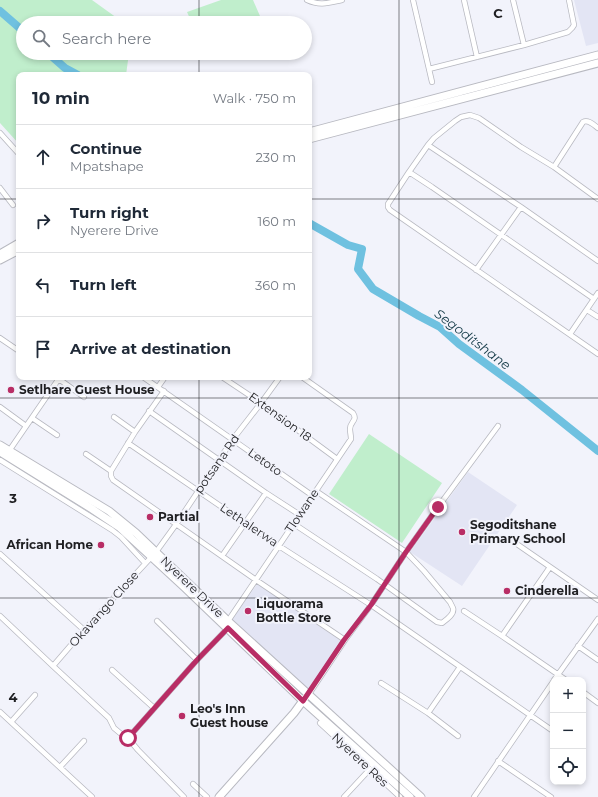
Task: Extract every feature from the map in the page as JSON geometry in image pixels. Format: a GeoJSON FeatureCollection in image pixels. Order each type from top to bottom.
{"type":"FeatureCollection","features":[{"type":"Feature","properties":{"kind":"main road"},"geometry":{"type":"LineString","coordinates":[[312,131],[598,55]]}},
{"type":"Feature","properties":{"kind":"main road"},"geometry":{"type":"LineString","coordinates":[[312,138],[598,64]]}},
{"type":"Feature","properties":{"kind":"main road"},"geometry":{"type":"LineString","coordinates":[[0,254],[16,245]]}},
{"type":"Feature","properties":{"kind":"main road"},"geometry":{"type":"LineString","coordinates":[[0,260],[16,252]]}},
{"type":"Feature","properties":{"kind":"main road","name":"Nyerere Drive"},"geometry":{"type":"LineString","coordinates":[[0,445],[109,512],[136,533],[154,554],[228,625],[303,701],[410,797]]}},
{"type":"Feature","properties":{"kind":"main road","name":"Nyerere Drive"},"geometry":{"type":"LineString","coordinates":[[0,452],[107,518],[154,554]]}},
{"type":"Feature","properties":{"kind":"main road","name":"Nyerere Drive"},"geometry":{"type":"LineString","coordinates":[[228,625],[309,694],[421,797]]}},
{"type":"Feature","properties":{"kind":"main road"},"geometry":{"type":"LineString","coordinates":[[219,797],[294,713],[309,694]]}},
{"type":"Feature","properties":{"kind":"street"},"geometry":{"type":"LineString","coordinates":[[307,0],[323,4],[342,0]]}},
{"type":"Feature","properties":{"kind":"street"},"geometry":{"type":"LineString","coordinates":[[413,0],[432,82]]}},
{"type":"Feature","properties":{"kind":"street"},"geometry":{"type":"LineString","coordinates":[[464,0],[477,57]]}},
{"type":"Feature","properties":{"kind":"street"},"geometry":{"type":"LineString","coordinates":[[513,0],[524,45]]}},
{"type":"Feature","properties":{"kind":"street"},"geometry":{"type":"LineString","coordinates":[[429,69],[524,45],[568,32],[574,25],[569,0]]}},
{"type":"Feature","properties":{"kind":"street"},"geometry":{"type":"LineString","coordinates":[[598,198],[479,118],[470,115],[461,117],[455,121],[428,145],[388,204],[390,210],[598,354]]}},
{"type":"Feature","properties":{"kind":"street"},"geometry":{"type":"LineString","coordinates":[[554,167],[583,122],[588,121],[598,128]]}},
{"type":"Feature","properties":{"kind":"street"},"geometry":{"type":"LineString","coordinates":[[0,133],[16,151]]}},
{"type":"Feature","properties":{"kind":"street"},"geometry":{"type":"LineString","coordinates":[[428,145],[521,207],[598,261]]}},
{"type":"Feature","properties":{"kind":"street"},"geometry":{"type":"LineString","coordinates":[[409,172],[594,299]]}},
{"type":"Feature","properties":{"kind":"street"},"geometry":{"type":"LineString","coordinates":[[0,188],[13,204]]}},
{"type":"Feature","properties":{"kind":"street"},"geometry":{"type":"LineString","coordinates":[[476,270],[521,207]]}},
{"type":"Feature","properties":{"kind":"street"},"geometry":{"type":"LineString","coordinates":[[570,334],[598,293]]}},
{"type":"Feature","properties":{"kind":"street"},"geometry":{"type":"LineString","coordinates":[[587,310],[598,317]]}},
{"type":"Feature","properties":{"kind":"street"},"geometry":{"type":"LineString","coordinates":[[0,338],[16,350]]}},
{"type":"Feature","properties":{"kind":"street"},"geometry":{"type":"LineString","coordinates":[[9,451],[57,380]]}},
{"type":"Feature","properties":{"kind":"street"},"geometry":{"type":"LineString","coordinates":[[61,380],[84,397]]}},
{"type":"Feature","properties":{"kind":"street","name":"Letoto"},"geometry":{"type":"LineString","coordinates":[[148,380],[233,439],[406,552],[450,602],[453,611],[445,621],[440,623],[385,585]]}},
{"type":"Feature","properties":{"kind":"street"},"geometry":{"type":"LineString","coordinates":[[158,387],[163,380]]}},
{"type":"Feature","properties":{"kind":"street","name":"Extension 18"},"geometry":{"type":"LineString","coordinates":[[227,380],[262,403],[337,459]]}},
{"type":"Feature","properties":{"kind":"street","name":"potsana Rd"},"geometry":{"type":"LineString","coordinates":[[154,554],[177,523],[233,439],[262,403],[278,380]]}},
{"type":"Feature","properties":{"kind":"street","name":"Tlowane"},"geometry":{"type":"LineString","coordinates":[[128,738],[228,625],[256,580],[350,442],[350,427],[355,419],[355,416],[306,380]]}},
{"type":"Feature","properties":{"kind":"street"},"geometry":{"type":"LineString","coordinates":[[164,391],[135,432],[111,471],[113,480],[344,640]]}},
{"type":"Feature","properties":{"kind":"street"},"geometry":{"type":"LineString","coordinates":[[0,407],[26,426]]}},
{"type":"Feature","properties":{"kind":"street"},"geometry":{"type":"LineString","coordinates":[[149,412],[300,515]]}},
{"type":"Feature","properties":{"kind":"street"},"geometry":{"type":"LineString","coordinates":[[114,417],[135,432]]}},
{"type":"Feature","properties":{"kind":"street"},"geometry":{"type":"LineString","coordinates":[[32,418],[57,435]]}},
{"type":"Feature","properties":{"kind":"street"},"geometry":{"type":"LineString","coordinates":[[309,694],[344,640],[371,605],[406,552],[498,426]]}},
{"type":"Feature","properties":{"kind":"street","name":"Lethalerwa"},"geometry":{"type":"LineString","coordinates":[[128,443],[244,523],[371,605],[550,729]]}},
{"type":"Feature","properties":{"kind":"street"},"geometry":{"type":"LineString","coordinates":[[86,454],[111,471]]}},
{"type":"Feature","properties":{"kind":"street"},"geometry":{"type":"LineString","coordinates":[[0,460],[112,530],[146,563]]}},
{"type":"Feature","properties":{"kind":"street"},"geometry":{"type":"LineString","coordinates":[[222,556],[266,493]]}},
{"type":"Feature","properties":{"kind":"street"},"geometry":{"type":"LineString","coordinates":[[294,524],[385,585]]}},
{"type":"Feature","properties":{"kind":"street"},"geometry":{"type":"LineString","coordinates":[[511,540],[598,600]]}},
{"type":"Feature","properties":{"kind":"street"},"geometry":{"type":"LineString","coordinates":[[0,554],[84,630]]}},
{"type":"Feature","properties":{"kind":"street","name":"Okavango Close"},"geometry":{"type":"LineString","coordinates":[[53,666],[154,554]]}},
{"type":"Feature","properties":{"kind":"street"},"geometry":{"type":"LineString","coordinates":[[502,636],[550,567]]}},
{"type":"Feature","properties":{"kind":"street"},"geometry":{"type":"LineString","coordinates":[[464,611],[561,677]]}},
{"type":"Feature","properties":{"kind":"street"},"geometry":{"type":"LineString","coordinates":[[0,616],[109,718],[114,728],[128,738],[184,797]]}},
{"type":"Feature","properties":{"kind":"street"},"geometry":{"type":"LineString","coordinates":[[558,675],[598,619]]}},
{"type":"Feature","properties":{"kind":"street"},"geometry":{"type":"LineString","coordinates":[[157,621],[197,660]]}},
{"type":"Feature","properties":{"kind":"street"},"geometry":{"type":"LineString","coordinates":[[578,646],[598,660]]}},
{"type":"Feature","properties":{"kind":"street"},"geometry":{"type":"LineString","coordinates":[[428,713],[460,667]]}},
{"type":"Feature","properties":{"kind":"street"},"geometry":{"type":"LineString","coordinates":[[112,670],[154,708]]}},
{"type":"Feature","properties":{"kind":"street"},"geometry":{"type":"LineString","coordinates":[[381,683],[428,713],[458,736]]}},
{"type":"Feature","properties":{"kind":"street"},"geometry":{"type":"LineString","coordinates":[[474,797],[550,687]]}},
{"type":"Feature","properties":{"kind":"street"},"geometry":{"type":"LineString","coordinates":[[586,694],[598,703]]}},
{"type":"Feature","properties":{"kind":"street"},"geometry":{"type":"LineString","coordinates":[[11,722],[35,695]]}},
{"type":"Feature","properties":{"kind":"street"},"geometry":{"type":"LineString","coordinates":[[0,712],[92,797]]}},
{"type":"Feature","properties":{"kind":"street","name":"Nyerere Res"},"geometry":{"type":"LineString","coordinates":[[320,723],[400,797]]}},
{"type":"Feature","properties":{"kind":"street"},"geometry":{"type":"LineString","coordinates":[[60,767],[84,741]]}},
{"type":"Feature","properties":{"kind":"street"},"geometry":{"type":"LineString","coordinates":[[498,761],[550,797]]}},
{"type":"Feature","properties":{"kind":"street"},"geometry":{"type":"LineString","coordinates":[[344,797],[370,769]]}},
{"type":"Feature","properties":{"kind":"street"},"geometry":{"type":"LineString","coordinates":[[193,784],[207,797]]}},
{"type":"Feature","properties":{"kind":"shaded area"},"geometry":{"type":"Polygon","coordinates":[[[574,0],[598,0],[598,43],[586,46],[574,0]]]}},
{"type":"Feature","properties":{"kind":"shaded area","name":"Segoditshane Primary School"},"geometry":{"type":"Polygon","coordinates":[[[468,472],[517,505],[462,586],[410,552],[468,472]]]}},
{"type":"Feature","properties":{"kind":"shaded area"},"geometry":{"type":"Polygon","coordinates":[[[258,583],[345,643],[307,694],[230,622],[258,583]]]}},
{"type":"Feature","properties":{"kind":"green space"},"geometry":{"type":"Polygon","coordinates":[[[0,0],[92,0],[114,16],[16,16],[16,60],[128,60],[126,72],[16,72],[16,141],[0,123],[0,0]]]}},
{"type":"Feature","properties":{"kind":"green space"},"geometry":{"type":"Polygon","coordinates":[[[221,0],[253,0],[260,16],[189,16],[187,12],[221,0]]]}},
{"type":"Feature","properties":{"kind":"green space"},"geometry":{"type":"Polygon","coordinates":[[[369,434],[442,483],[402,543],[329,494],[369,434]]]}},
{"type":"Feature","properties":{"kind":"waterway","name":"Segoditshane"},"geometry":{"type":"LineString","coordinates":[[0,11],[16,25]]}},
{"type":"Feature","properties":{"kind":"waterway","name":"Segoditshane"},"geometry":{"type":"LineString","coordinates":[[56,60],[72,72]]}},
{"type":"Feature","properties":{"kind":"waterway","name":"Segoditshane"},"geometry":{"type":"LineString","coordinates":[[312,225],[348,245],[362,249],[358,269],[373,289],[440,327],[459,344],[522,390],[598,451]]}},
{"type":"Feature","properties":{"kind":"place","name":"Setlhare Guest House"},"geometry":{"type":"Point","coordinates":[11,390]}},
{"type":"Feature","properties":{"kind":"place","name":"Partial"},"geometry":{"type":"Point","coordinates":[150,517]}},
{"type":"Feature","properties":{"kind":"place","name":"Segoditshane Primary School"},"geometry":{"type":"Point","coordinates":[462,532]}},
{"type":"Feature","properties":{"kind":"place","name":"African Home"},"geometry":{"type":"Point","coordinates":[101,545]}},
{"type":"Feature","properties":{"kind":"place","name":"Cinderella"},"geometry":{"type":"Point","coordinates":[507,591]}},
{"type":"Feature","properties":{"kind":"place","name":"Liquorama Bottle Store"},"geometry":{"type":"Point","coordinates":[248,611]}},
{"type":"Feature","properties":{"kind":"place","name":"Leo's Inn Guest house"},"geometry":{"type":"Point","coordinates":[182,716]}},
{"type":"Feature","properties":{"kind":"route"},"geometry":{"type":"LineString","coordinates":[[128,738],[197,660],[228,628],[303,701],[438,507]]}}]}
